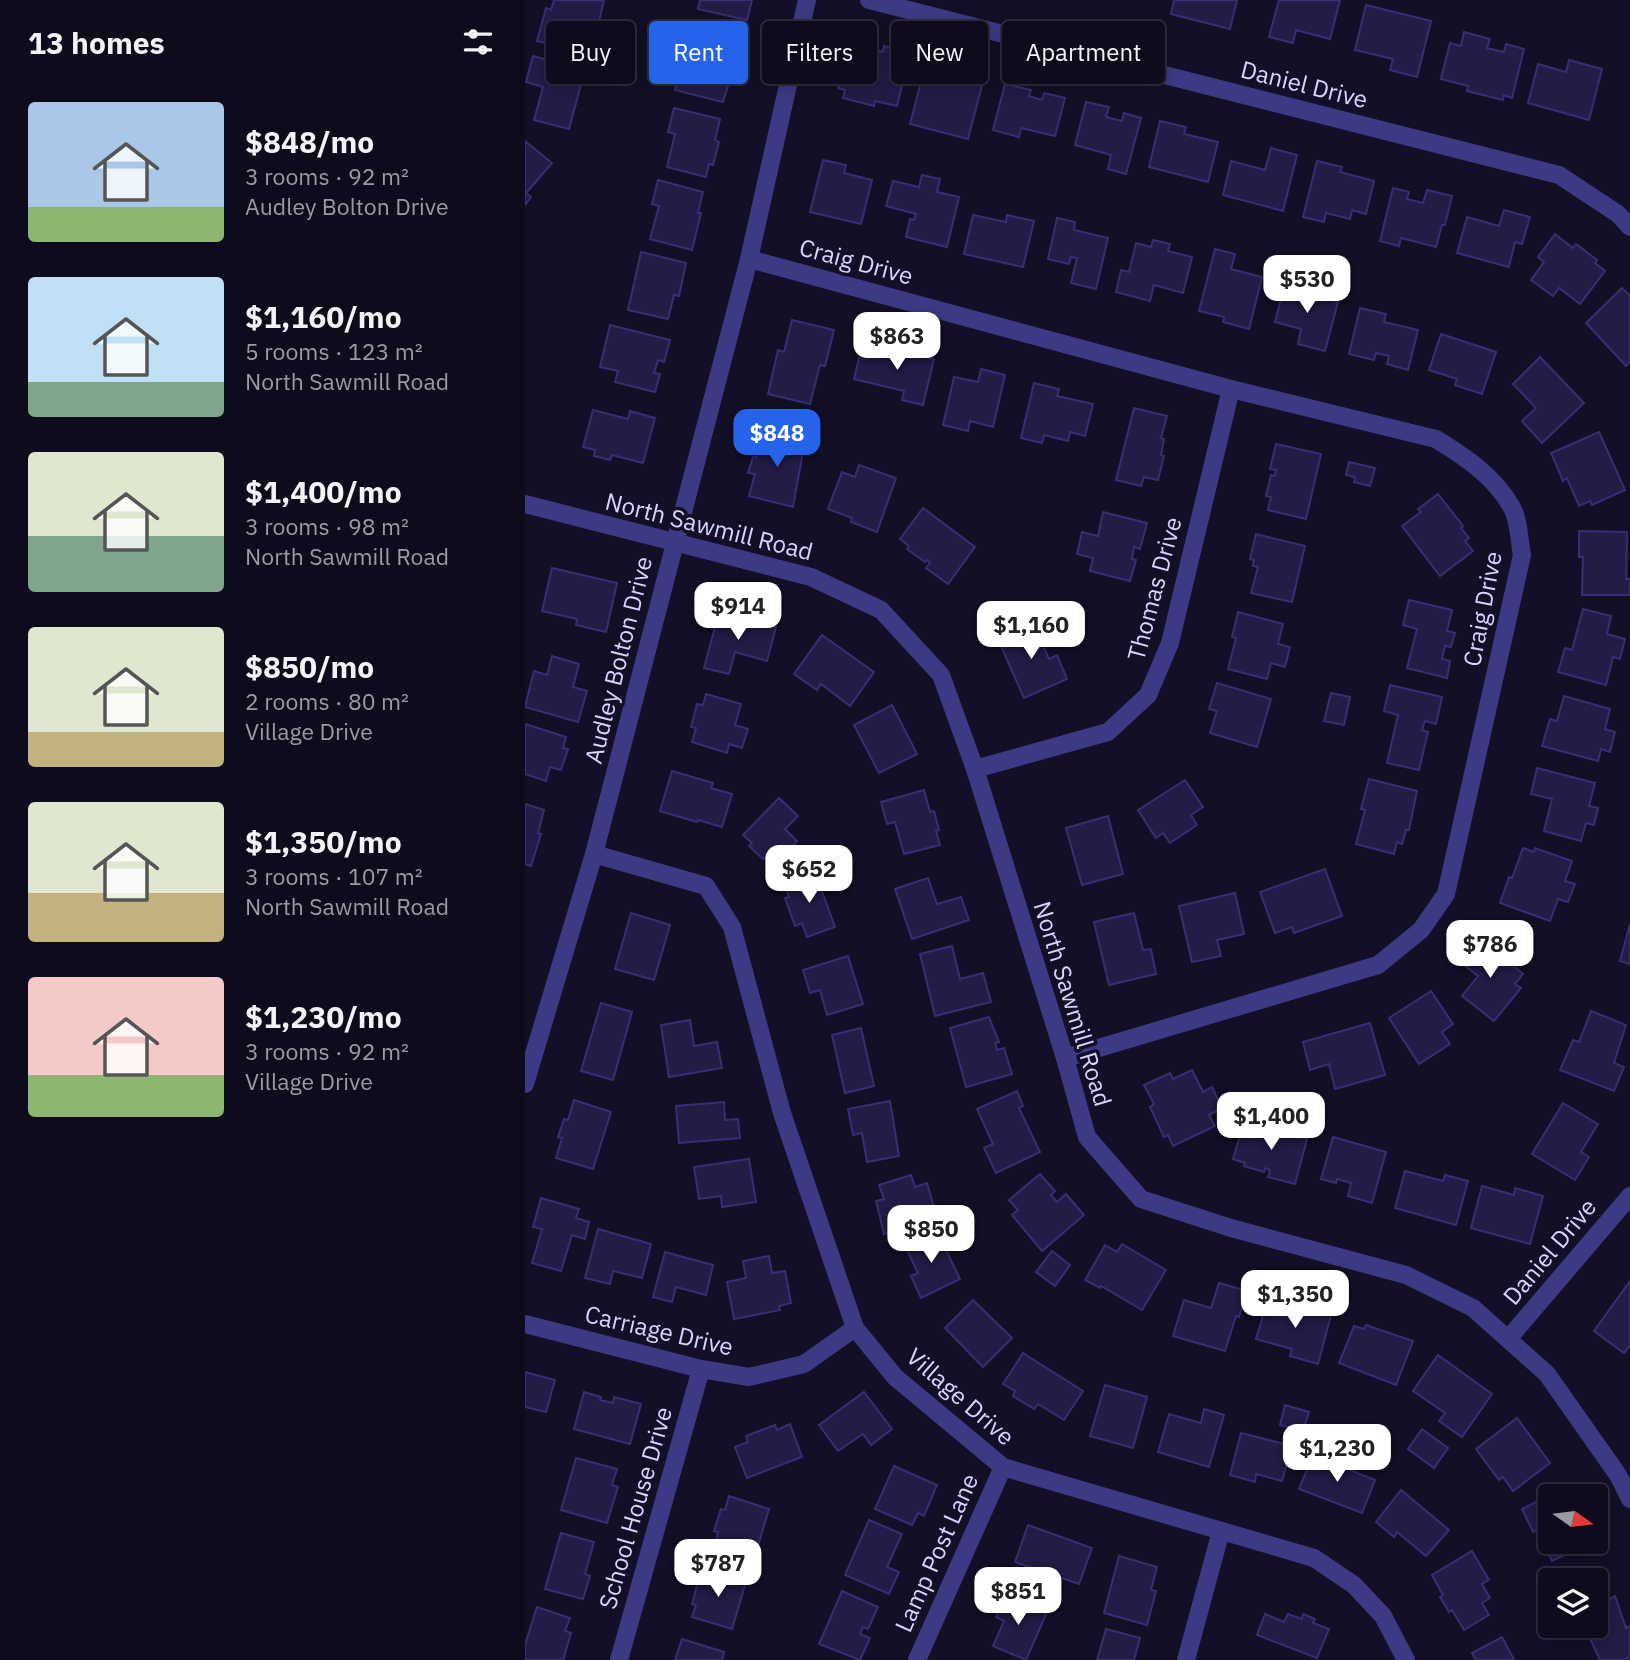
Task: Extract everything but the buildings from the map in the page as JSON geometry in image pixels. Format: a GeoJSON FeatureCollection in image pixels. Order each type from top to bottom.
{"type":"FeatureCollection","features":[{"type":"Feature","properties":{"kind":"street","name":"Audley Bolton Drive"},"geometry":{"type":"LineString","coordinates":[[525,1084],[594,854],[749,259],[807,0]]}},
{"type":"Feature","properties":{"kind":"street","name":"Daniel Drive"},"geometry":{"type":"LineString","coordinates":[[869,0],[1559,175],[1618,214],[1630,227]]}},
{"type":"Feature","properties":{"kind":"street","name":"Craig Drive"},"geometry":{"type":"LineString","coordinates":[[749,259],[1231,389],[1436,439],[1466,457],[1488,477],[1513,508],[1522,555],[1446,894],[1421,930],[1378,965],[1065,1058]]}},
{"type":"Feature","properties":{"kind":"street","name":"Thomas Drive"},"geometry":{"type":"LineString","coordinates":[[975,769],[1108,732],[1149,695],[1170,643],[1231,389]]}},
{"type":"Feature","properties":{"kind":"street","name":"North Sawmill Road"},"geometry":{"type":"LineString","coordinates":[[525,505],[811,577],[881,610],[941,675],[975,769],[1065,1058],[1087,1138],[1141,1199],[1231,1228],[1406,1275],[1473,1308],[1547,1374],[1618,1475],[1630,1499]]}},
{"type":"Feature","properties":{"kind":"street","name":"Village Drive"},"geometry":{"type":"LineString","coordinates":[[594,854],[706,886],[732,927],[782,1113],[855,1328],[895,1377],[1003,1467],[1314,1558],[1354,1585],[1383,1616],[1406,1660]]}},
{"type":"Feature","properties":{"kind":"street","name":"Daniel Drive"},"geometry":{"type":"LineString","coordinates":[[1508,1339],[1630,1196]]}},
{"type":"Feature","properties":{"kind":"street","name":"Carriage Drive"},"geometry":{"type":"LineString","coordinates":[[525,1324],[701,1369],[749,1377],[804,1364],[855,1328]]}},
{"type":"Feature","properties":{"kind":"street","name":"School House Drive"},"geometry":{"type":"LineString","coordinates":[[619,1660],[701,1369]]}},
{"type":"Feature","properties":{"kind":"street","name":"Lamp Post Lane"},"geometry":{"type":"LineString","coordinates":[[916,1660],[1003,1467]]}},
{"type":"Feature","properties":{"kind":"street"},"geometry":{"type":"LineString","coordinates":[[1186,1660],[1221,1531]]}}]}
